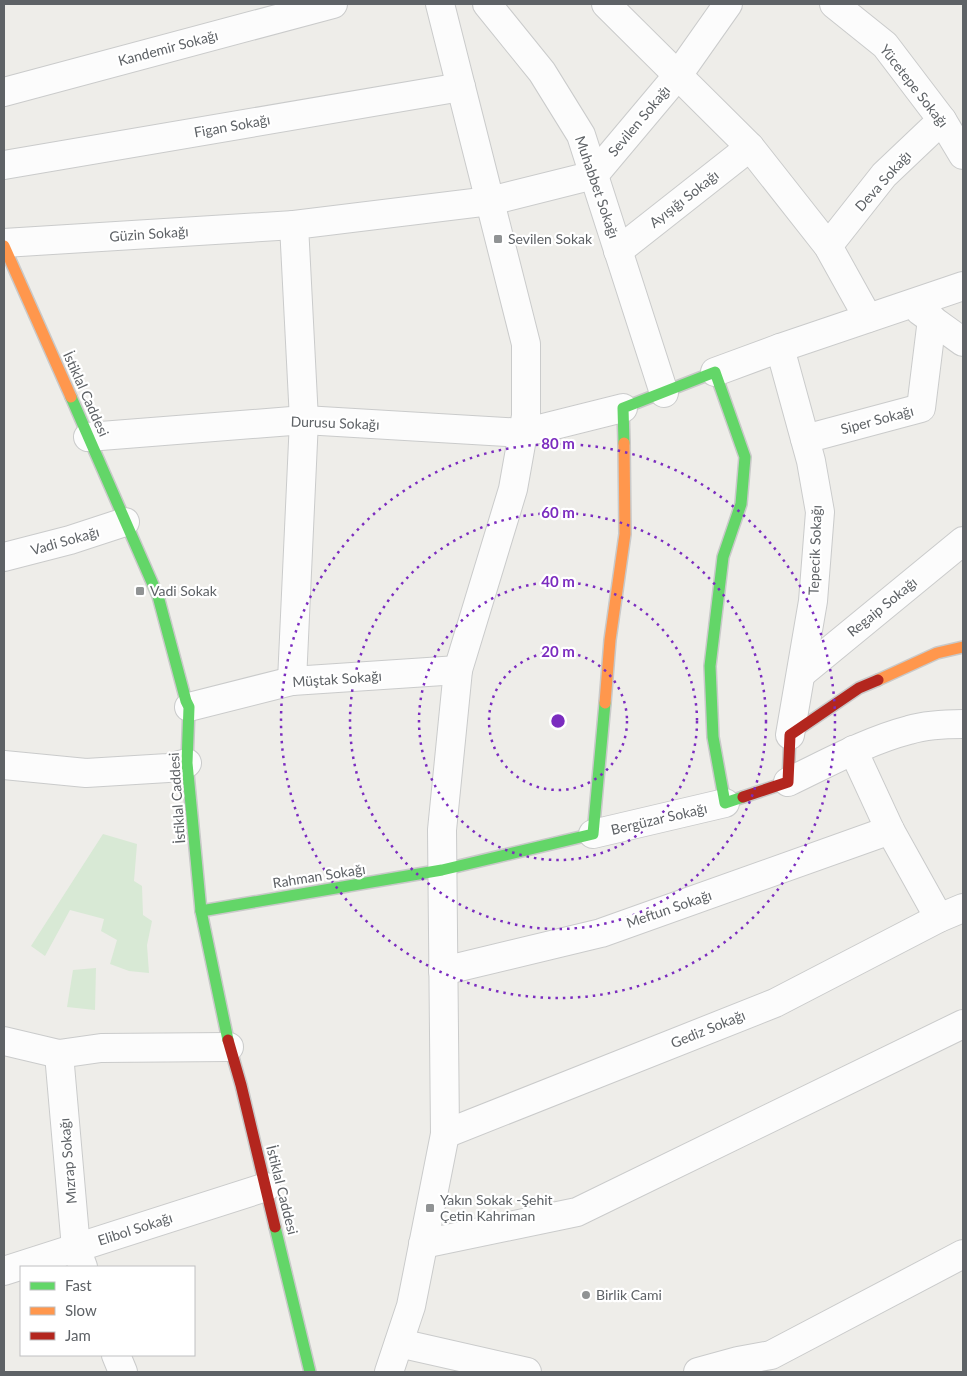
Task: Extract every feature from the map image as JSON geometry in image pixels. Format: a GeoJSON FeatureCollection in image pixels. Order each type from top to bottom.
{"type":"FeatureCollection","features":[{"type":"Feature","properties":{"kind":"street","name":"Kandemir Sokağı"},"geometry":{"type":"LineString","coordinates":[[4,92],[333,4]]}},
{"type":"Feature","properties":{"kind":"street"},"geometry":{"type":"LineString","coordinates":[[388,1372],[411,1306],[445,1134],[442,830],[458,670],[513,490],[526,416],[526,344],[440,4]]}},
{"type":"Feature","properties":{"kind":"street","name":"Muhabbet Sokağı"},"geometry":{"type":"LineString","coordinates":[[487,4],[542,72],[581,135],[664,393]]}},
{"type":"Feature","properties":{"kind":"street"},"geometry":{"type":"LineString","coordinates":[[606,4],[750,147],[828,246],[868,318]]}},
{"type":"Feature","properties":{"kind":"street","name":"Sevilen Sokağı"},"geometry":{"type":"LineString","coordinates":[[594,175],[678,75],[728,4]]}},
{"type":"Feature","properties":{"kind":"street","name":"Yücetepe Sokağı"},"geometry":{"type":"LineString","coordinates":[[834,4],[885,46],[942,120],[963,154]]}},
{"type":"Feature","properties":{"kind":"street","name":"Figan Sokağı"},"geometry":{"type":"LineString","coordinates":[[4,165],[461,87]]}},
{"type":"Feature","properties":{"kind":"street","name":"Deva Sokağı"},"geometry":{"type":"LineString","coordinates":[[828,246],[884,175],[942,120]]}},
{"type":"Feature","properties":{"kind":"street","name":"Ayışığı Sokağı"},"geometry":{"type":"LineString","coordinates":[[618,251],[750,147]]}},
{"type":"Feature","properties":{"kind":"street"},"geometry":{"type":"LineString","coordinates":[[490,201],[594,175]]}},
{"type":"Feature","properties":{"kind":"street","name":"Güzin Sokağı"},"geometry":{"type":"LineString","coordinates":[[4,244],[294,225],[490,201]]}},
{"type":"Feature","properties":{"kind":"street"},"geometry":{"type":"LineString","coordinates":[[292,681],[304,420],[294,225]]}},
{"type":"Feature","properties":{"kind":"street","name":"İstiklal Caddesi"},"geometry":{"type":"LineString","coordinates":[[4,244],[158,596],[189,708],[187,763],[201,911],[229,1047],[241,1085],[310,1372]]}},
{"type":"Feature","properties":{"kind":"street"},"geometry":{"type":"LineString","coordinates":[[593,834],[610,640],[625,534],[623,408],[780,348],[868,318],[922,311],[963,286]]}},
{"type":"Feature","properties":{"kind":"street"},"geometry":{"type":"LineString","coordinates":[[922,311],[963,342]]}},
{"type":"Feature","properties":{"kind":"street","name":"Siper Sokağı"},"geometry":{"type":"LineString","coordinates":[[805,439],[921,408],[922,311]]}},
{"type":"Feature","properties":{"kind":"street","name":"Tepecik Sokağı"},"geometry":{"type":"LineString","coordinates":[[780,348],[811,461],[820,512],[813,601],[790,735]]}},
{"type":"Feature","properties":{"kind":"street"},"geometry":{"type":"LineString","coordinates":[[715,372],[745,457],[741,504],[723,557],[710,666],[713,737],[726,803],[788,782],[853,750],[910,730],[944,724],[963,724]]}},
{"type":"Feature","properties":{"kind":"street","name":"Durusu Sokağı"},"geometry":{"type":"LineString","coordinates":[[88,437],[304,420],[523,434],[623,408]]}},
{"type":"Feature","properties":{"kind":"street","name":"Vadi Sokağı"},"geometry":{"type":"LineString","coordinates":[[4,557],[70,540],[126,522]]}},
{"type":"Feature","properties":{"kind":"street","name":"Regaip Sokağı"},"geometry":{"type":"LineString","coordinates":[[801,674],[963,541]]}},
{"type":"Feature","properties":{"kind":"street"},"geometry":{"type":"LineString","coordinates":[[788,782],[790,735],[860,688],[937,653],[963,647]]}},
{"type":"Feature","properties":{"kind":"street","name":"Müştak Sokağı"},"geometry":{"type":"LineString","coordinates":[[189,708],[292,681],[458,670]]}},
{"type":"Feature","properties":{"kind":"street"},"geometry":{"type":"LineString","coordinates":[[853,750],[890,830],[951,913]]}},
{"type":"Feature","properties":{"kind":"street"},"geometry":{"type":"LineString","coordinates":[[4,765],[86,773],[168,768],[187,763]]}},
{"type":"Feature","properties":{"kind":"street","name":"Bergüzar Sokağı"},"geometry":{"type":"LineString","coordinates":[[593,834],[726,803]]}},
{"type":"Feature","properties":{"kind":"street","name":"Meftun Sokağı"},"geometry":{"type":"LineString","coordinates":[[443,970],[601,933],[890,830]]}},
{"type":"Feature","properties":{"kind":"street","name":"Rahman Sokağı"},"geometry":{"type":"LineString","coordinates":[[201,911],[442,870],[593,834]]}},
{"type":"Feature","properties":{"kind":"street","name":"Gediz Sokağı"},"geometry":{"type":"LineString","coordinates":[[445,1134],[775,1003],[951,913]]}},
{"type":"Feature","properties":{"kind":"street"},"geometry":{"type":"LineString","coordinates":[[423,1244],[577,1212],[963,1024]]}},
{"type":"Feature","properties":{"kind":"street"},"geometry":{"type":"LineString","coordinates":[[4,1041],[59,1054],[101,1048],[229,1047]]}},
{"type":"Feature","properties":{"kind":"street","name":"Mızrap Sokağı"},"geometry":{"type":"LineString","coordinates":[[59,1054],[79,1258]]}},
{"type":"Feature","properties":{"kind":"street","name":"Elibol Sokağı"},"geometry":{"type":"LineString","coordinates":[[33,1266],[79,1258],[266,1187]]}},
{"type":"Feature","properties":{"kind":"street"},"geometry":{"type":"LineString","coordinates":[[698,1372],[740,1366],[771,1354],[963,1254]]}},
{"type":"Feature","properties":{"kind":"street","name":"Elibol Sokağı"},"geometry":{"type":"LineString","coordinates":[[4,1271],[20,1268]]}},
{"type":"Feature","properties":{"kind":"street"},"geometry":{"type":"LineString","coordinates":[[398,1342],[460,1364],[527,1372]]}},
{"type":"Feature","properties":{"kind":"street"},"geometry":{"type":"LineString","coordinates":[[116,1356],[123,1372]]}},
{"type":"Feature","properties":{"kind":"green space"},"geometry":{"type":"Polygon","coordinates":[[[103,834],[137,844],[134,881],[142,886],[143,915],[152,921],[147,945],[149,973],[129,971],[110,964],[117,940],[101,931],[104,919],[70,910],[45,956],[31,946],[103,834]]]}},
{"type":"Feature","properties":{"kind":"green space"},"geometry":{"type":"Polygon","coordinates":[[[96,968],[95,1010],[67,1007],[73,970],[96,968]]]}},
{"type":"Feature","properties":{"kind":"traffic: fast"},"geometry":{"type":"LineString","coordinates":[[624,443],[623,408],[715,372],[745,457],[741,504],[723,557],[710,666],[713,737],[725,803],[743,797]]}},
{"type":"Feature","properties":{"kind":"traffic: fast"},"geometry":{"type":"LineString","coordinates":[[71,397],[158,596],[189,707],[187,763],[201,911],[228,1040]]}},
{"type":"Feature","properties":{"kind":"traffic: fast"},"geometry":{"type":"LineString","coordinates":[[201,911],[442,870],[593,834],[605,703]]}},
{"type":"Feature","properties":{"kind":"traffic: fast"},"geometry":{"type":"LineString","coordinates":[[275,1227],[310,1372]]}},
{"type":"Feature","properties":{"kind":"traffic: slow"},"geometry":{"type":"LineString","coordinates":[[4,246],[71,397]]}},
{"type":"Feature","properties":{"kind":"traffic: slow"},"geometry":{"type":"LineString","coordinates":[[605,703],[610,640],[625,534],[624,443]]}},
{"type":"Feature","properties":{"kind":"traffic: slow"},"geometry":{"type":"LineString","coordinates":[[878,680],[937,653],[963,647]]}},
{"type":"Feature","properties":{"kind":"traffic: jam"},"geometry":{"type":"LineString","coordinates":[[743,797],[788,782],[790,735],[859,688],[878,680]]}},
{"type":"Feature","properties":{"kind":"traffic: jam"},"geometry":{"type":"LineString","coordinates":[[228,1040],[241,1085],[275,1227]]}},
{"type":"Feature","properties":{"kind":"place","name":"Sevilen Sokak"},"geometry":{"type":"Point","coordinates":[498,239]}},
{"type":"Feature","properties":{"kind":"place","name":"Vadi Sokak"},"geometry":{"type":"Point","coordinates":[140,591]}},
{"type":"Feature","properties":{"kind":"place","name":"Yakın Sokak -Şehit Çetin Kahriman"},"geometry":{"type":"Point","coordinates":[430,1208]}},
{"type":"Feature","properties":{"kind":"place","name":"Birlik Cami"},"geometry":{"type":"Point","coordinates":[586,1295]}}]}
